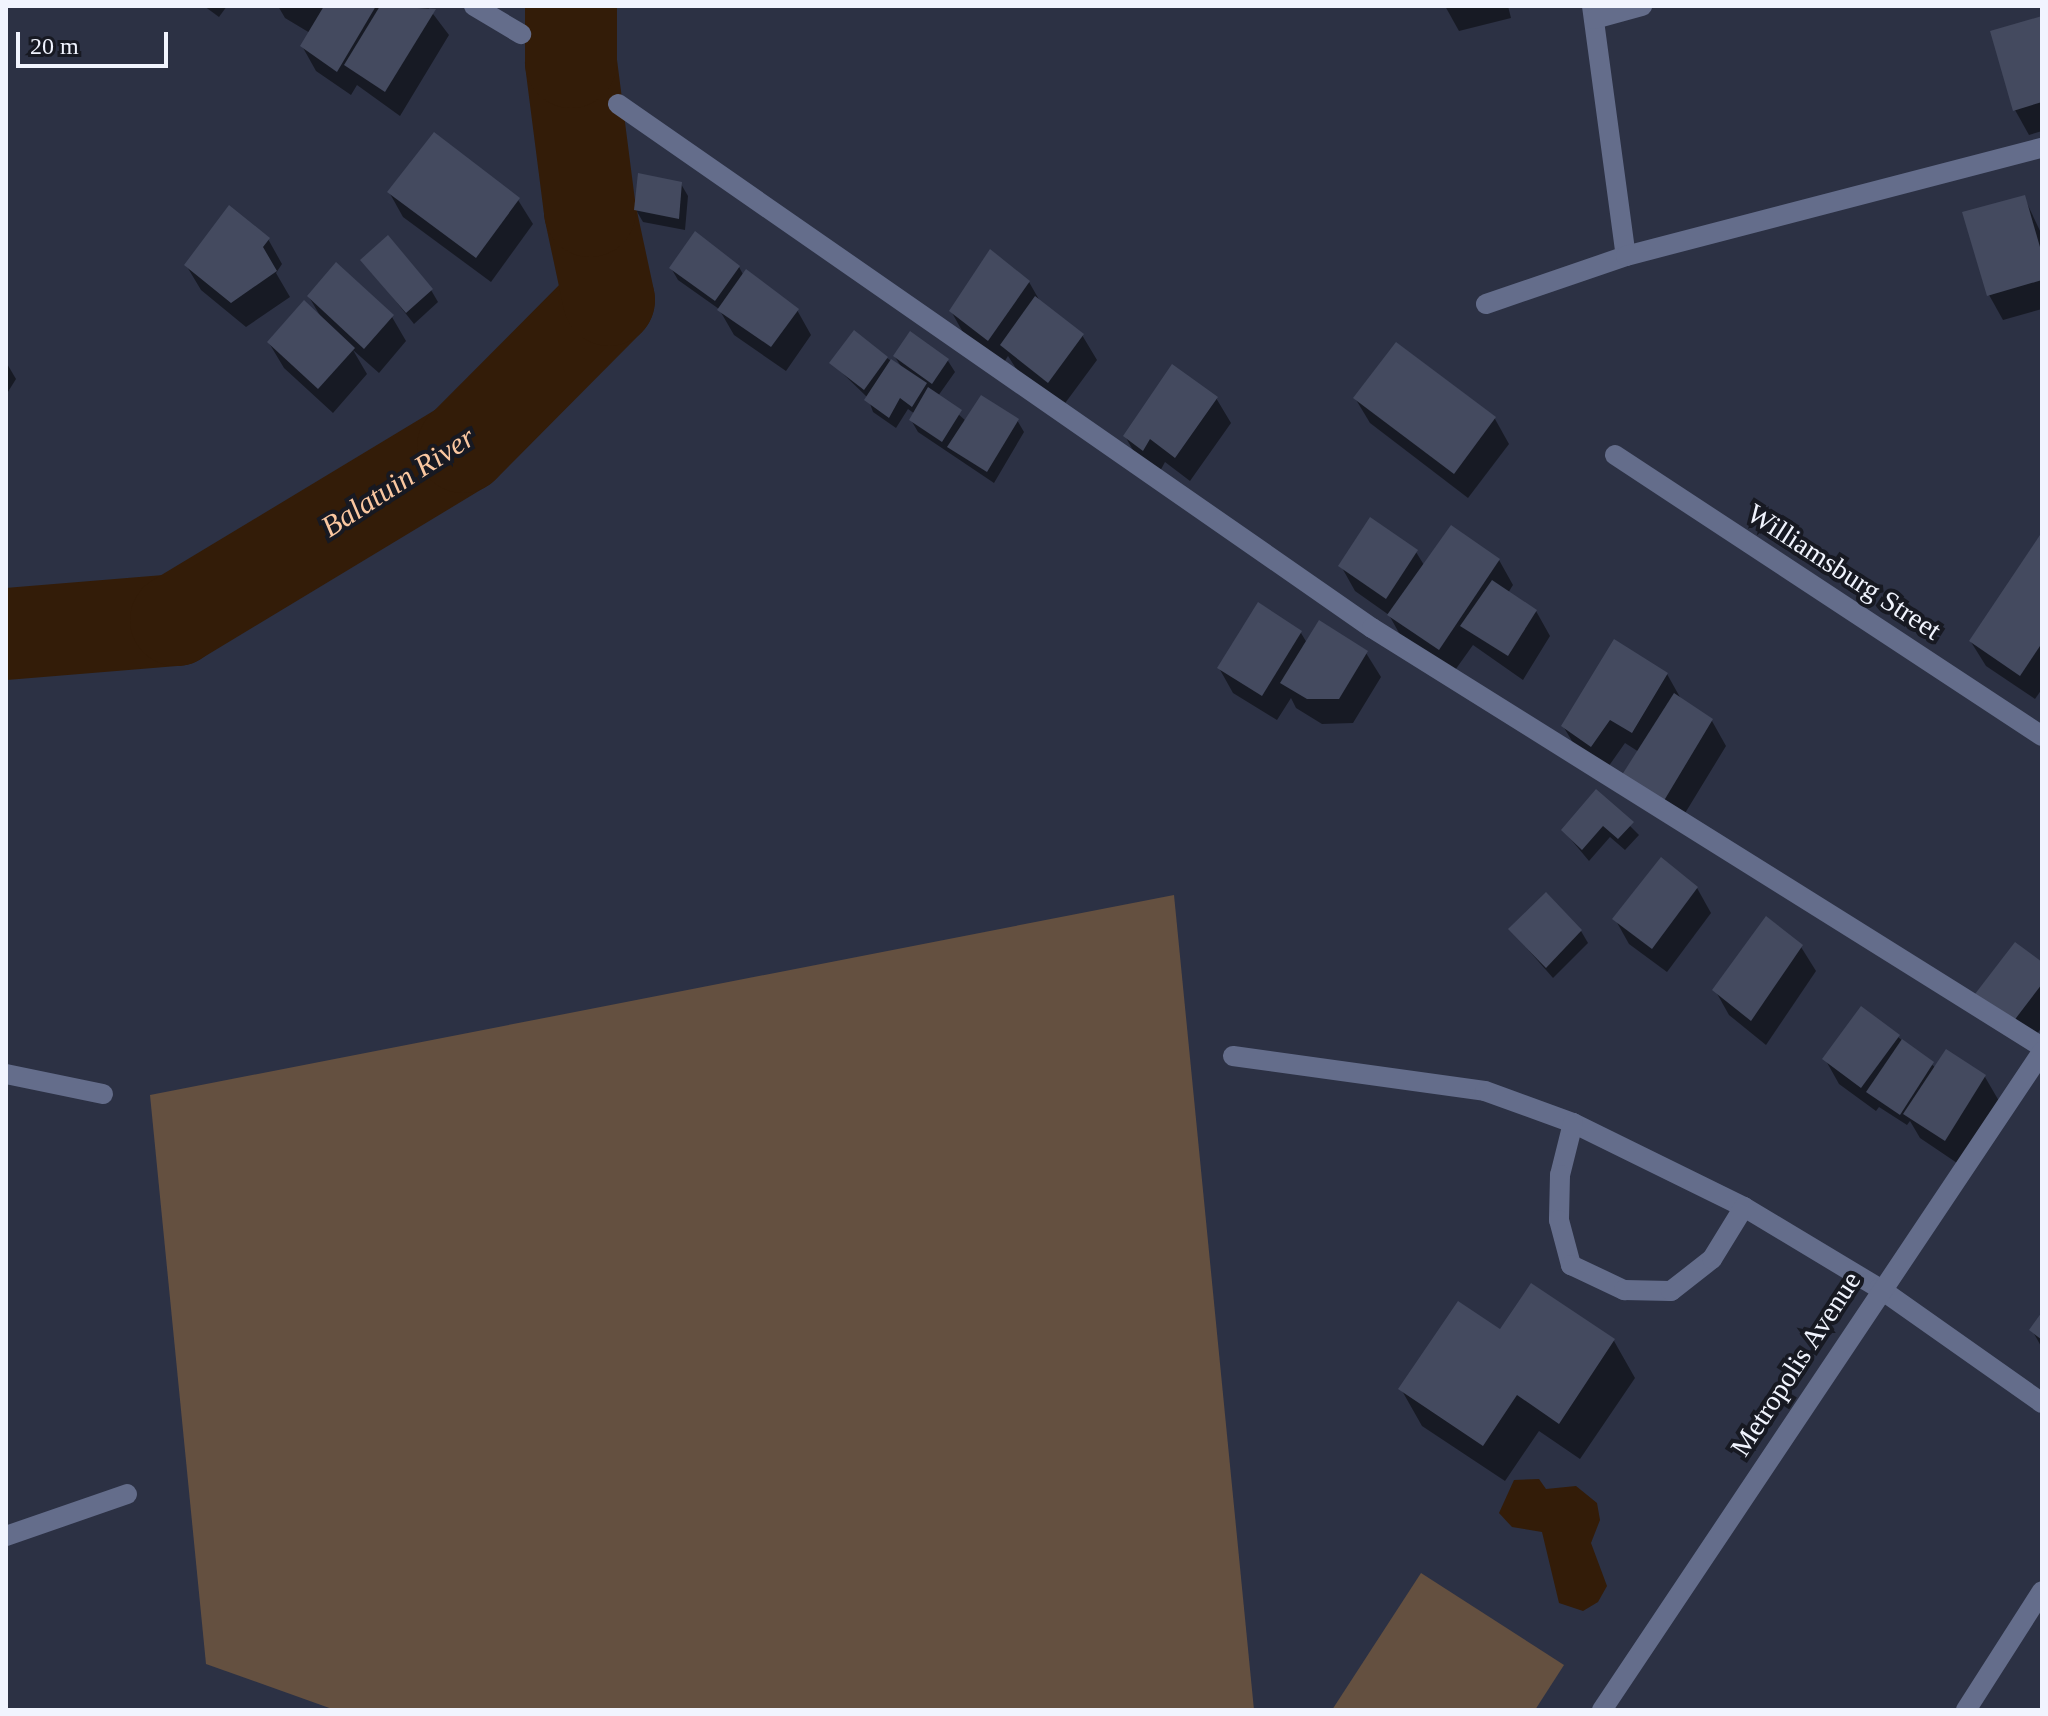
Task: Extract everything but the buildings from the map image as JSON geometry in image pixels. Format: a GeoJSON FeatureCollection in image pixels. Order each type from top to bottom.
{"type":"FeatureCollection","features":[{"type":"Feature","properties":{"kind":"street"},"geometry":{"type":"LineString","coordinates":[[474,6],[521,34]]}},
{"type":"Feature","properties":{"kind":"street"},"geometry":{"type":"LineString","coordinates":[[1626,256],[1593,13],[1642,6]]}},
{"type":"Feature","properties":{"kind":"street"},"geometry":{"type":"LineString","coordinates":[[618,104],[1372,628],[2042,1050]]}},
{"type":"Feature","properties":{"kind":"street"},"geometry":{"type":"LineString","coordinates":[[1486,304],[1626,256],[2042,148]]}},
{"type":"Feature","properties":{"kind":"street","name":"Williamsburg Street"},"geometry":{"type":"LineString","coordinates":[[1615,455],[2042,736]]}},
{"type":"Feature","properties":{"kind":"street","name":"Metropolis Avenue"},"geometry":{"type":"LineString","coordinates":[[1602,1710],[1879,1288],[2042,1050]]}},
{"type":"Feature","properties":{"kind":"street"},"geometry":{"type":"LineString","coordinates":[[1233,1056],[1485,1091],[1573,1123],[1744,1207],[1879,1288],[2042,1403]]}},
{"type":"Feature","properties":{"kind":"street"},"geometry":{"type":"LineString","coordinates":[[6,1074],[103,1094]]}},
{"type":"Feature","properties":{"kind":"street"},"geometry":{"type":"LineString","coordinates":[[1573,1123],[1560,1175],[1559,1220],[1571,1265],[1624,1290],[1671,1291],[1712,1259],[1744,1207]]}},
{"type":"Feature","properties":{"kind":"street"},"geometry":{"type":"LineString","coordinates":[[6,1536],[127,1494]]}},
{"type":"Feature","properties":{"kind":"street"},"geometry":{"type":"LineString","coordinates":[[1966,1710],[2042,1591]]}},
{"type":"Feature","properties":{"kind":"shaded area"},"geometry":{"type":"Polygon","coordinates":[[[1174,895],[1254,1710],[335,1710],[206,1664],[150,1095],[1174,895]]]}},
{"type":"Feature","properties":{"kind":"shaded area"},"geometry":{"type":"Polygon","coordinates":[[[1539,1479],[1546,1489],[1576,1486],[1597,1503],[1600,1520],[1591,1543],[1607,1586],[1598,1602],[1583,1611],[1559,1603],[1542,1532],[1512,1527],[1499,1513],[1514,1480],[1539,1479]]]}},
{"type":"Feature","properties":{"kind":"shaded area"},"geometry":{"type":"Polygon","coordinates":[[[1421,1573],[1564,1665],[1535,1710],[1332,1710],[1421,1573]]]}},
{"type":"Feature","properties":{"kind":"waterway","name":"Balatuin River"},"geometry":{"type":"LineString","coordinates":[[6,634],[176,620],[463,447],[609,300],[590,211],[571,62],[571,6]]}}]}
